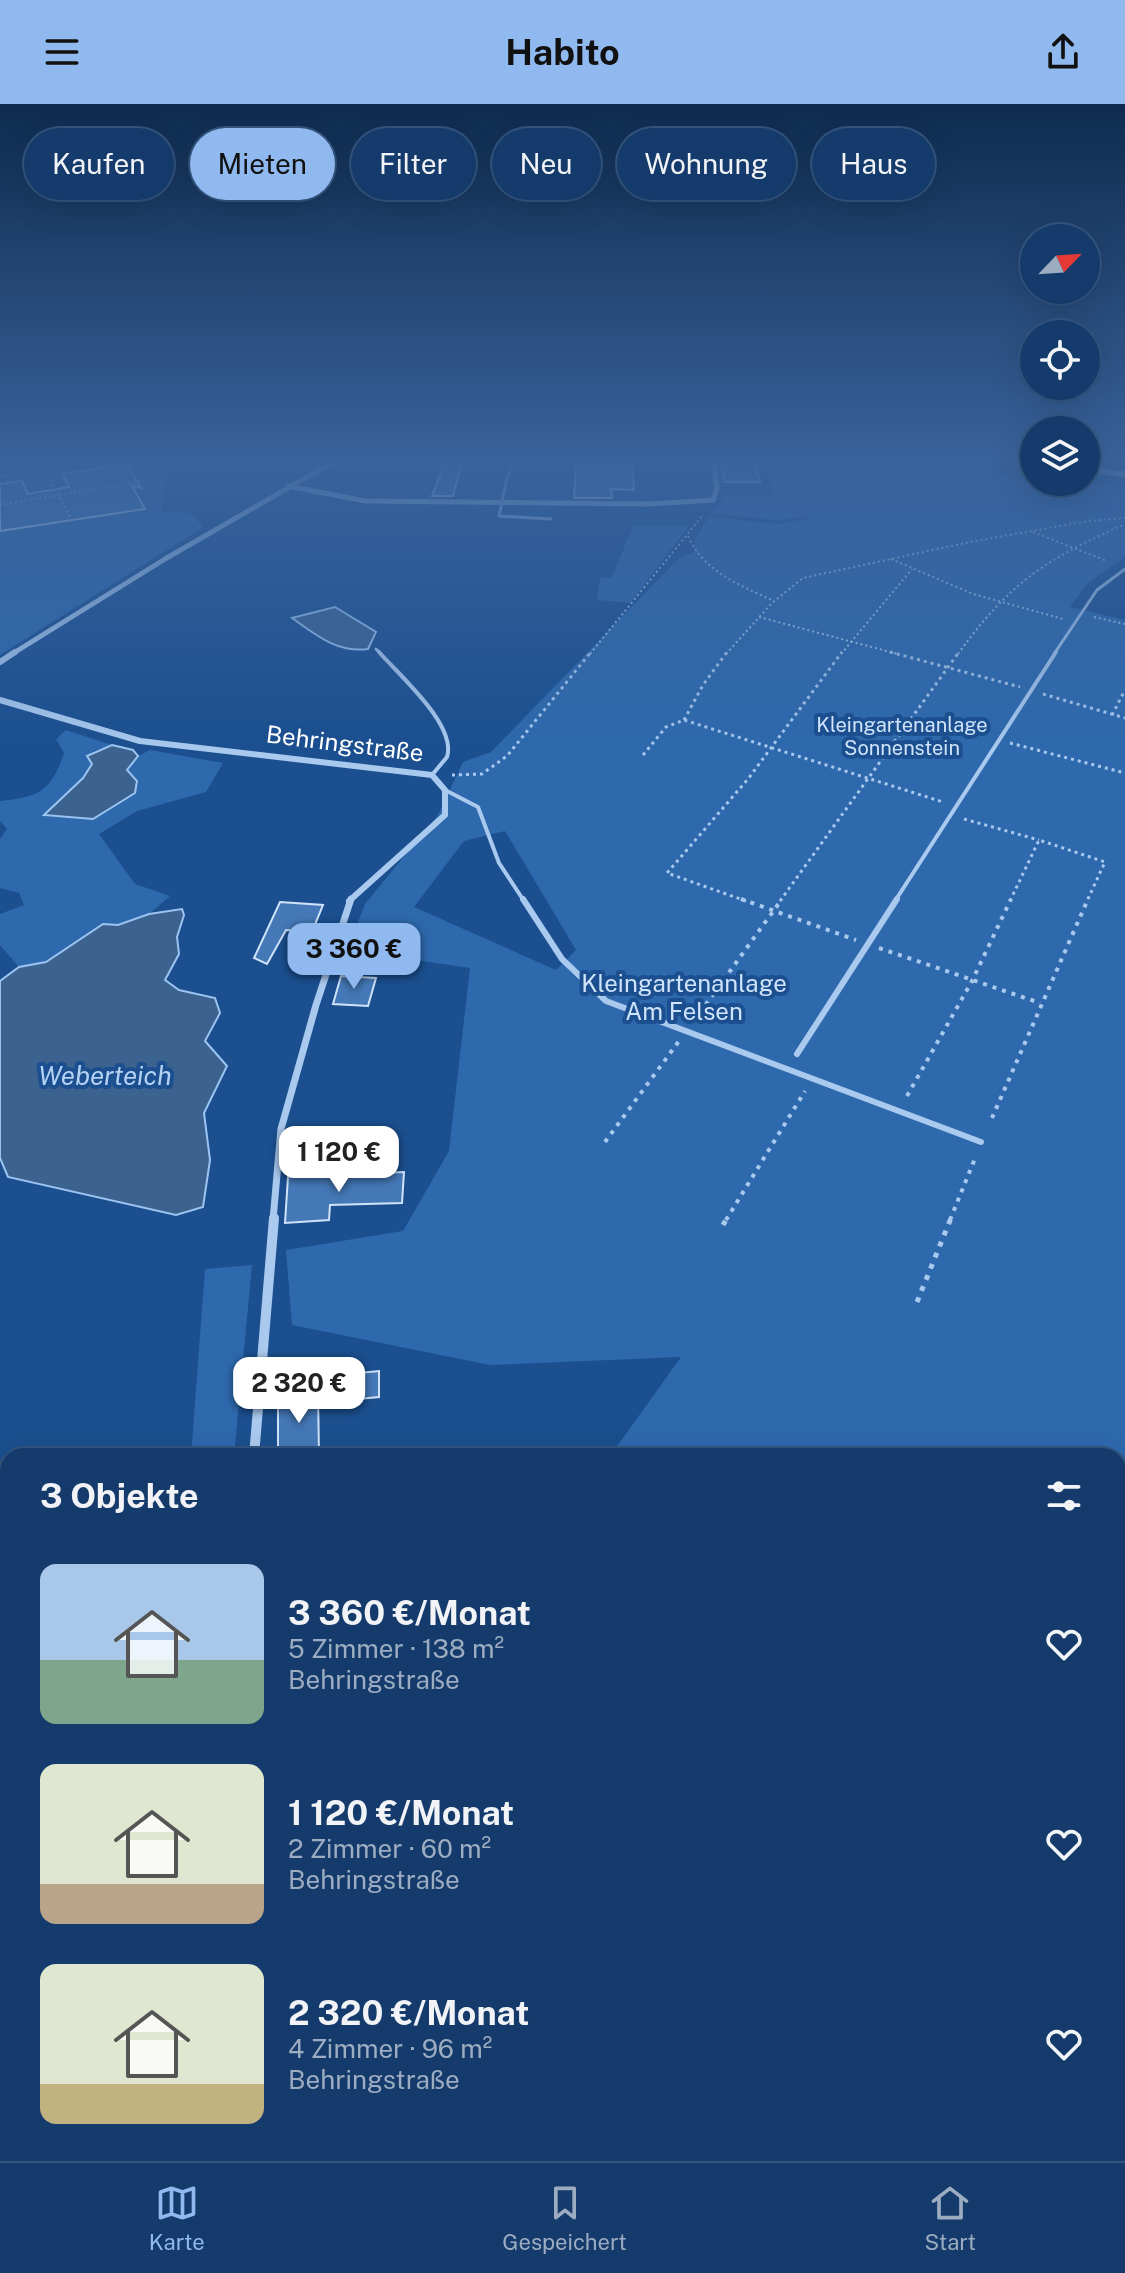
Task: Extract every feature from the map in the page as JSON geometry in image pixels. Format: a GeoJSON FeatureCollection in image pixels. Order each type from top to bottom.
{"type":"FeatureCollection","features":[{"type":"Feature","properties":{"kind":"street"},"geometry":{"type":"LineString","coordinates":[[0,662],[163,558]]}},
{"type":"Feature","properties":{"kind":"street","name":"Behringstraße"},"geometry":{"type":"LineString","coordinates":[[0,700],[140,741],[432,775],[445,790],[445,815],[349,901],[312,1018],[281,1129],[255,1448]]}},
{"type":"Feature","properties":{"kind":"lane"},"geometry":{"type":"LineString","coordinates":[[797,1054],[1080,614],[1097,590],[1125,569]]}},
{"type":"Feature","properties":{"kind":"lane"},"geometry":{"type":"LineString","coordinates":[[376,649],[442,724],[449,750],[441,767],[432,775]]}},
{"type":"Feature","properties":{"kind":"lane"},"geometry":{"type":"LineString","coordinates":[[445,790],[478,807],[499,863],[562,959],[606,1001],[981,1142]]}},
{"type":"Feature","properties":{"kind":"path"},"geometry":{"type":"LineString","coordinates":[[432,775],[482,774],[507,756],[670,558]]}},
{"type":"Feature","properties":{"kind":"path"},"geometry":{"type":"LineString","coordinates":[[703,558],[721,574],[774,601]]}},
{"type":"Feature","properties":{"kind":"path"},"geometry":{"type":"LineString","coordinates":[[684,720],[714,671],[759,617],[784,588],[803,578],[889,558],[998,603],[1076,622]]}},
{"type":"Feature","properties":{"kind":"path"},"geometry":{"type":"LineString","coordinates":[[773,911],[871,778],[946,668],[998,603],[1057,558]]}},
{"type":"Feature","properties":{"kind":"path"},"geometry":{"type":"LineString","coordinates":[[1099,558],[1107,561]]}},
{"type":"Feature","properties":{"kind":"path"},"geometry":{"type":"LineString","coordinates":[[912,569],[850,642],[793,715],[772,748],[667,873],[1040,1003]]}},
{"type":"Feature","properties":{"kind":"path"},"geometry":{"type":"LineString","coordinates":[[1080,614],[1125,624]]}},
{"type":"Feature","properties":{"kind":"path"},"geometry":{"type":"LineString","coordinates":[[759,617],[1125,718]]}},
{"type":"Feature","properties":{"kind":"path"},"geometry":{"type":"LineString","coordinates":[[1112,715],[1125,690]]}},
{"type":"Feature","properties":{"kind":"path"},"geometry":{"type":"LineString","coordinates":[[643,755],[666,727],[684,720],[957,807]]}},
{"type":"Feature","properties":{"kind":"path"},"geometry":{"type":"LineString","coordinates":[[1000,740],[1125,773]]}},
{"type":"Feature","properties":{"kind":"path"},"geometry":{"type":"LineString","coordinates":[[951,815],[1105,862],[1040,1003],[992,1118]]}},
{"type":"Feature","properties":{"kind":"path"},"geometry":{"type":"LineString","coordinates":[[907,1096],[972,981],[1039,840]]}},
{"type":"Feature","properties":{"kind":"path"},"geometry":{"type":"LineString","coordinates":[[723,1225],[813,1079]]}},
{"type":"Feature","properties":{"kind":"path"},"geometry":{"type":"LineString","coordinates":[[917,1302],[981,1142]]}},
{"type":"Feature","properties":{"kind":"green space"},"geometry":{"type":"Polygon","coordinates":[[[0,558],[154,558],[0,655],[0,558]]]}},
{"type":"Feature","properties":{"kind":"green space"},"geometry":{"type":"Polygon","coordinates":[[[620,558],[664,558],[630,603],[597,600],[600,578],[612,577],[620,558]]]}},
{"type":"Feature","properties":{"kind":"green space"},"geometry":{"type":"Polygon","coordinates":[[[679,558],[1124,558],[1088,583],[1070,607],[1125,620],[1125,1448],[616,1448],[681,1357],[490,1365],[292,1325],[286,1250],[403,1231],[449,1151],[470,968],[347,950],[365,904],[438,815],[463,762],[491,752],[679,558]],[[505,831],[464,841],[414,907],[556,970],[576,950],[505,831]]]}},
{"type":"Feature","properties":{"kind":"green space"},"geometry":{"type":"Polygon","coordinates":[[[66,730],[112,745],[87,756],[92,764],[83,778],[45,815],[54,817],[104,808],[135,793],[137,781],[126,770],[138,756],[150,750],[223,763],[206,792],[137,811],[99,834],[135,884],[170,896],[149,914],[118,925],[103,924],[46,962],[19,967],[0,945],[0,914],[24,905],[19,893],[0,888],[0,839],[7,829],[0,821],[0,801],[34,794],[49,784],[64,753],[56,739],[66,730]]]}},
{"type":"Feature","properties":{"kind":"green space"},"geometry":{"type":"Polygon","coordinates":[[[252,1265],[235,1448],[192,1448],[205,1269],[252,1265]]]}},
{"type":"Feature","properties":{"kind":"water"},"geometry":{"type":"Polygon","coordinates":[[[335,607],[376,632],[368,649],[337,645],[292,618],[335,607]]]}},
{"type":"Feature","properties":{"kind":"water"},"geometry":{"type":"Polygon","coordinates":[[[112,745],[133,750],[138,756],[127,770],[137,781],[135,793],[93,819],[44,815],[83,778],[92,764],[87,756],[112,745]]]}},
{"type":"Feature","properties":{"kind":"water","name":"Weberteich"},"geometry":{"type":"Polygon","coordinates":[[[182,909],[184,915],[177,937],[179,954],[165,980],[179,990],[215,998],[220,1013],[205,1041],[227,1066],[204,1113],[210,1160],[203,1207],[176,1215],[8,1177],[0,1158],[0,981],[19,967],[46,962],[103,924],[118,925],[149,914],[182,909]]]}},
{"type":"Feature","properties":{"kind":"building"},"geometry":{"type":"Polygon","coordinates":[[[280,902],[323,905],[312,932],[286,930],[267,964],[254,958],[280,902]]]}},
{"type":"Feature","properties":{"kind":"building"},"geometry":{"type":"Polygon","coordinates":[[[341,976],[376,978],[368,1006],[333,1004],[341,976]]]}},
{"type":"Feature","properties":{"kind":"building"},"geometry":{"type":"Polygon","coordinates":[[[404,1172],[402,1203],[330,1205],[329,1220],[285,1223],[288,1177],[404,1172]]]}},
{"type":"Feature","properties":{"kind":"building"},"geometry":{"type":"Polygon","coordinates":[[[379,1371],[379,1397],[348,1400],[348,1374],[379,1371]]]}},
{"type":"Feature","properties":{"kind":"building"},"geometry":{"type":"Polygon","coordinates":[[[318,1391],[319,1448],[278,1448],[278,1396],[318,1391]]]}},
{"type":"Feature","properties":{"kind":"park label","name":"Kleingartenanlage Sonnenstein"},"geometry":{"type":"Point","coordinates":[902,736]}},
{"type":"Feature","properties":{"kind":"park label","name":"Kleingartenanlage Am Felsen"},"geometry":{"type":"Point","coordinates":[684,997]}}]}
